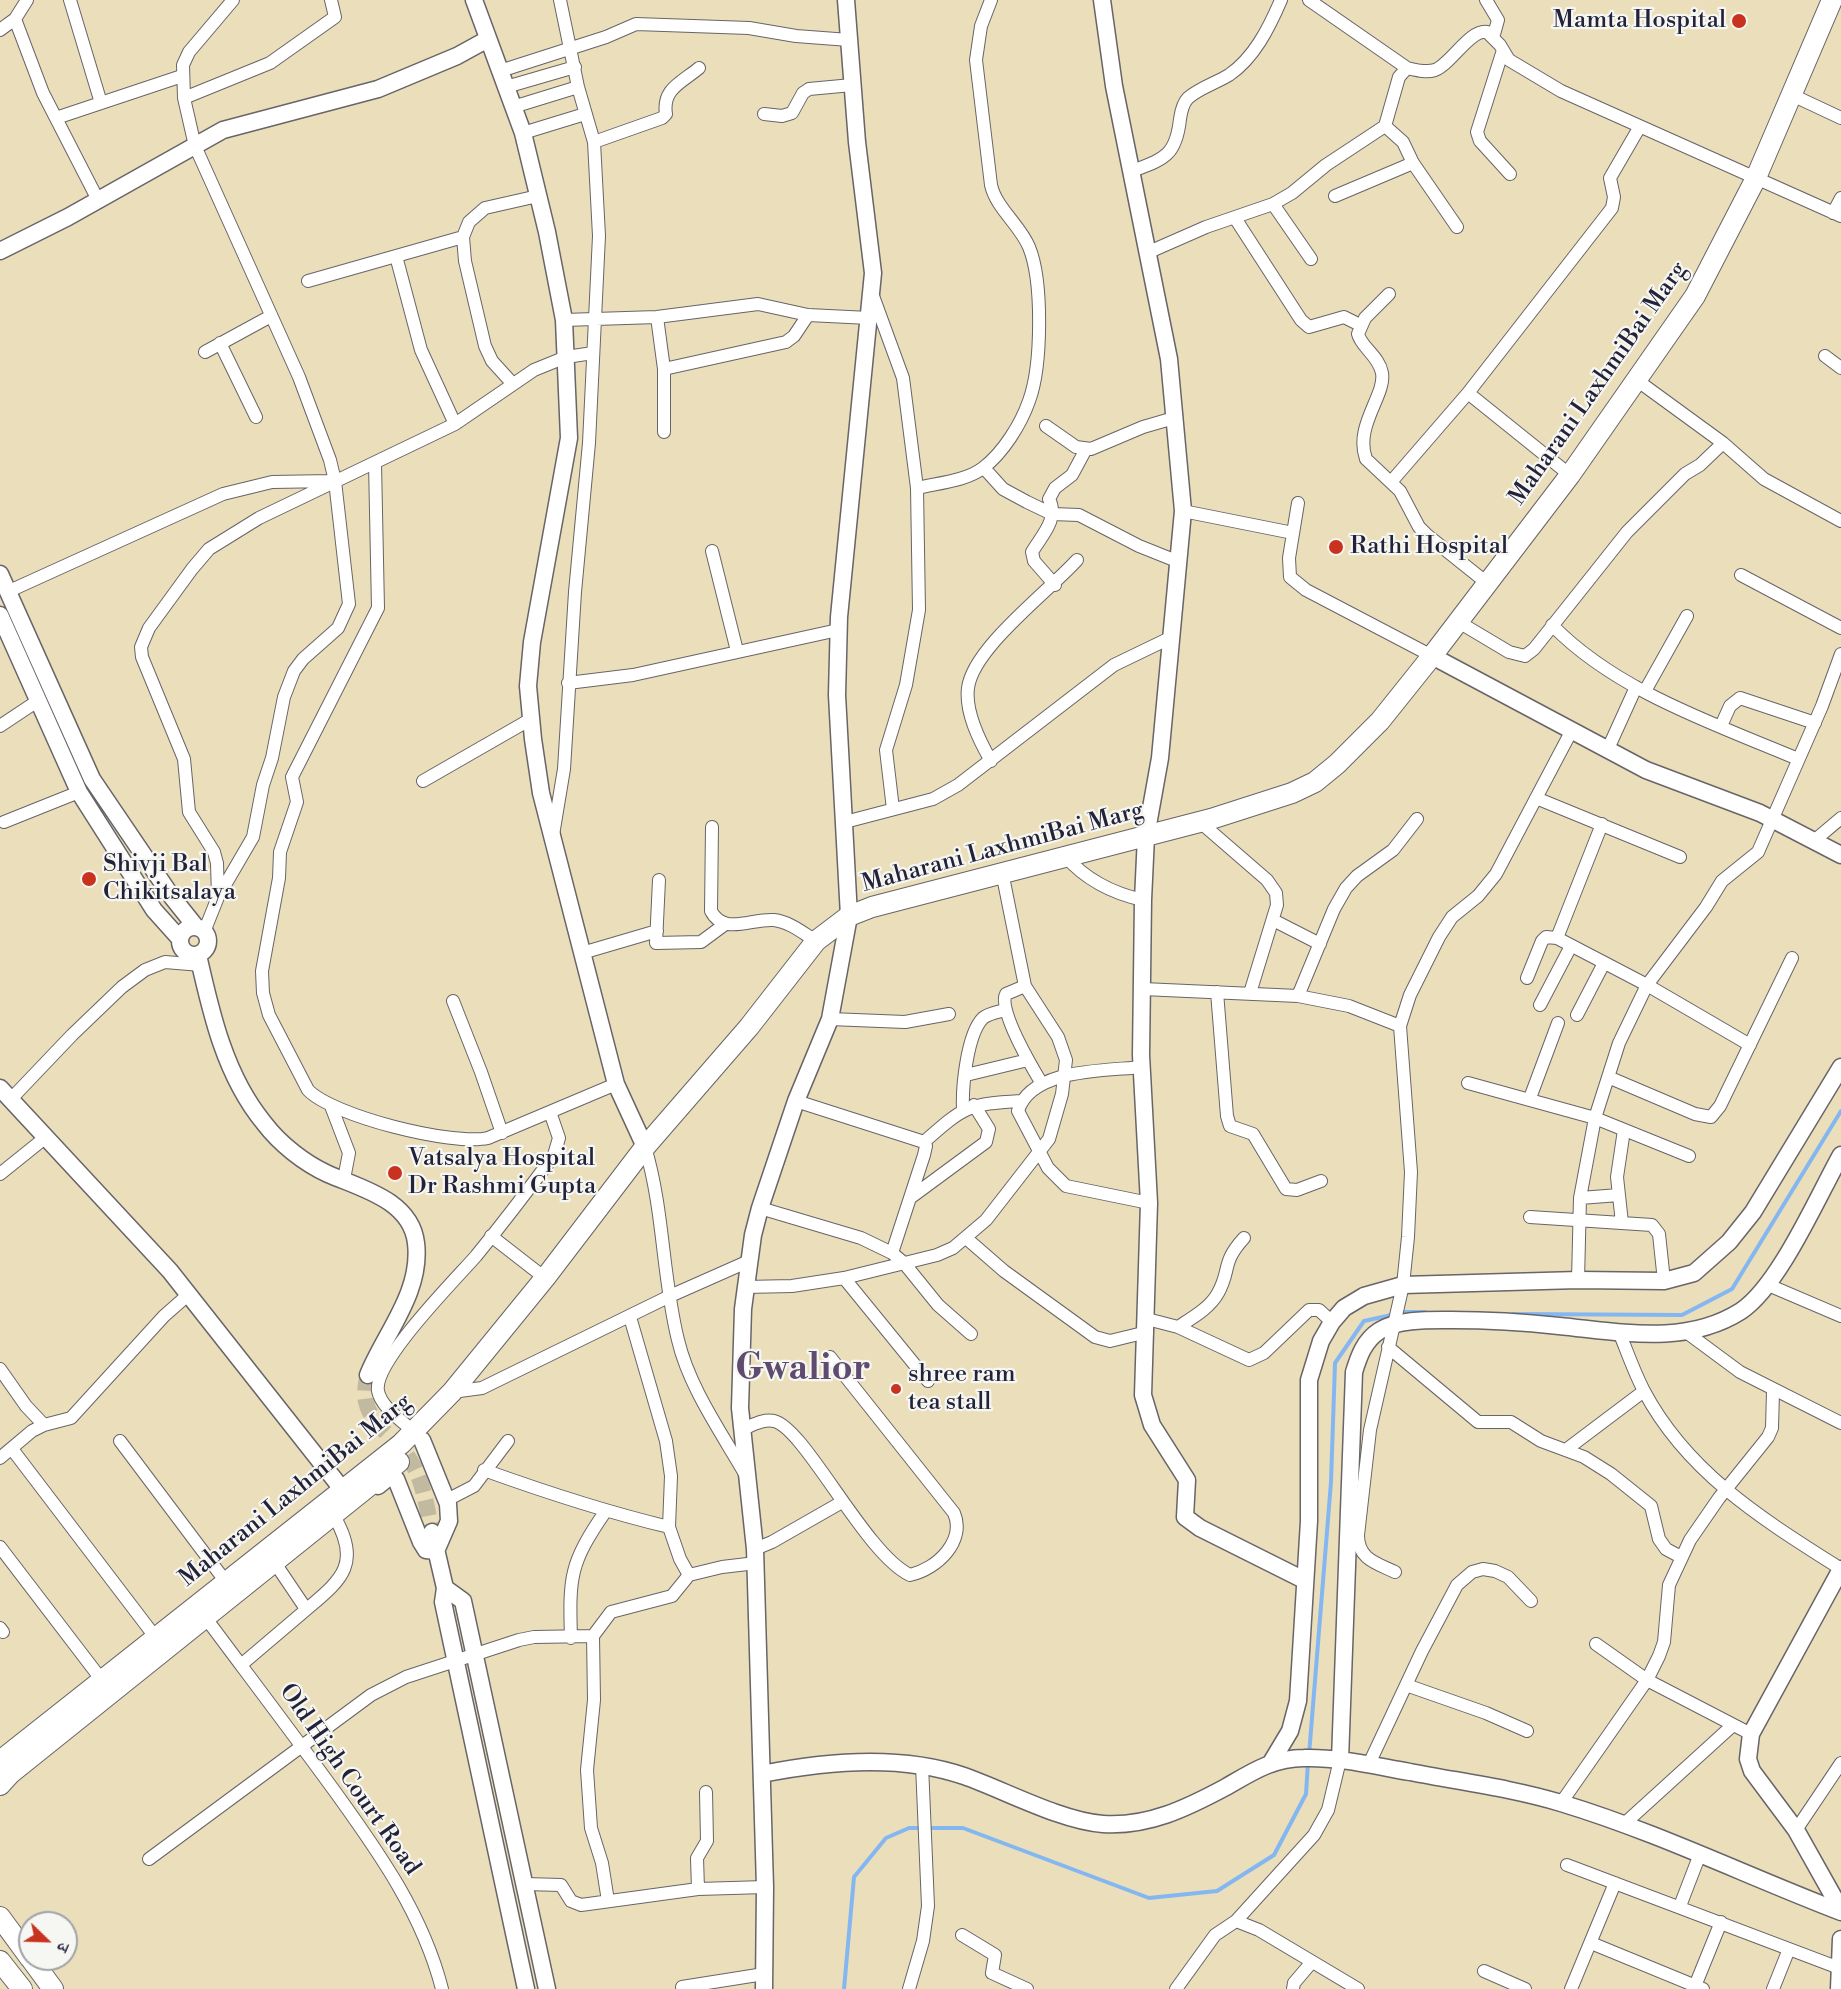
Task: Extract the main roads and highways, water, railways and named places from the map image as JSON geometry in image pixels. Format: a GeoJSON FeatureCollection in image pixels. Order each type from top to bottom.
{"type":"FeatureCollection","features":[{"type":"Feature","properties":{"kind":"main road","name":"Maharani LaxhmiBai Marg"},"geometry":{"type":"LineString","coordinates":[[0,1761],[226,1582],[341,1503],[401,1444],[418,1436],[461,1391],[645,1147],[749,1027],[816,942],[849,916],[872,907],[1002,872],[1200,822],[1292,793],[1315,783],[1380,721],[1570,475],[1638,381],[1695,296],[1755,180],[1832,0]]}},
{"type":"Feature","properties":{"kind":"main road"},"geometry":{"type":"LineString","coordinates":[[0,1785],[205,1617],[275,1563],[341,1503]]}},
{"type":"Feature","properties":{"kind":"main road"},"geometry":{"type":"LineString","coordinates":[[0,1917],[18,1942]]}},
{"type":"Feature","properties":{"kind":"main road"},"geometry":{"type":"LineString","coordinates":[[0,1961],[22,1989]]}},
{"type":"Feature","properties":{"kind":"main road"},"geometry":{"type":"LineString","coordinates":[[40,1971],[53,1989]]}},
{"type":"Feature","properties":{"kind":"waterway"},"geometry":{"type":"LineString","coordinates":[[1513,1314],[1682,1315],[1732,1289],[1841,1111]]}},
{"type":"Feature","properties":{"kind":"waterway"},"geometry":{"type":"LineString","coordinates":[[1309,1755],[1331,1482],[1335,1363],[1364,1321],[1405,1312],[1425,1312]]}},
{"type":"Feature","properties":{"kind":"waterway"},"geometry":{"type":"LineString","coordinates":[[844,1989],[854,1877],[886,1838],[909,1828],[963,1828],[1149,1898],[1217,1891],[1274,1855],[1306,1794],[1308,1762]]}},
{"type":"Feature","properties":{"kind":"tunnel"},"geometry":{"type":"LineString","coordinates":[[368,1375],[365,1391],[366,1404],[378,1424],[413,1465],[423,1489],[432,1532]]}},
{"type":"Feature","properties":{"kind":"place","name":"Mamta Hospital"},"geometry":{"type":"Point","coordinates":[1739,21]}},
{"type":"Feature","properties":{"kind":"place","name":"Rathi Hospital"},"geometry":{"type":"Point","coordinates":[1336,547]}},
{"type":"Feature","properties":{"kind":"place","name":"Shivji Bal Chikitsalaya"},"geometry":{"type":"Point","coordinates":[89,879]}},
{"type":"Feature","properties":{"kind":"place","name":"Vatsalya Hospital Dr Rashmi Gupta"},"geometry":{"type":"Point","coordinates":[395,1173]}},
{"type":"Feature","properties":{"kind":"place","name":"shree ram tea stall"},"geometry":{"type":"Point","coordinates":[896,1389]}},
{"type":"Feature","properties":{"kind":"district","name":"Gwalior"},"geometry":{"type":"Point","coordinates":[803,1370]}}]}
